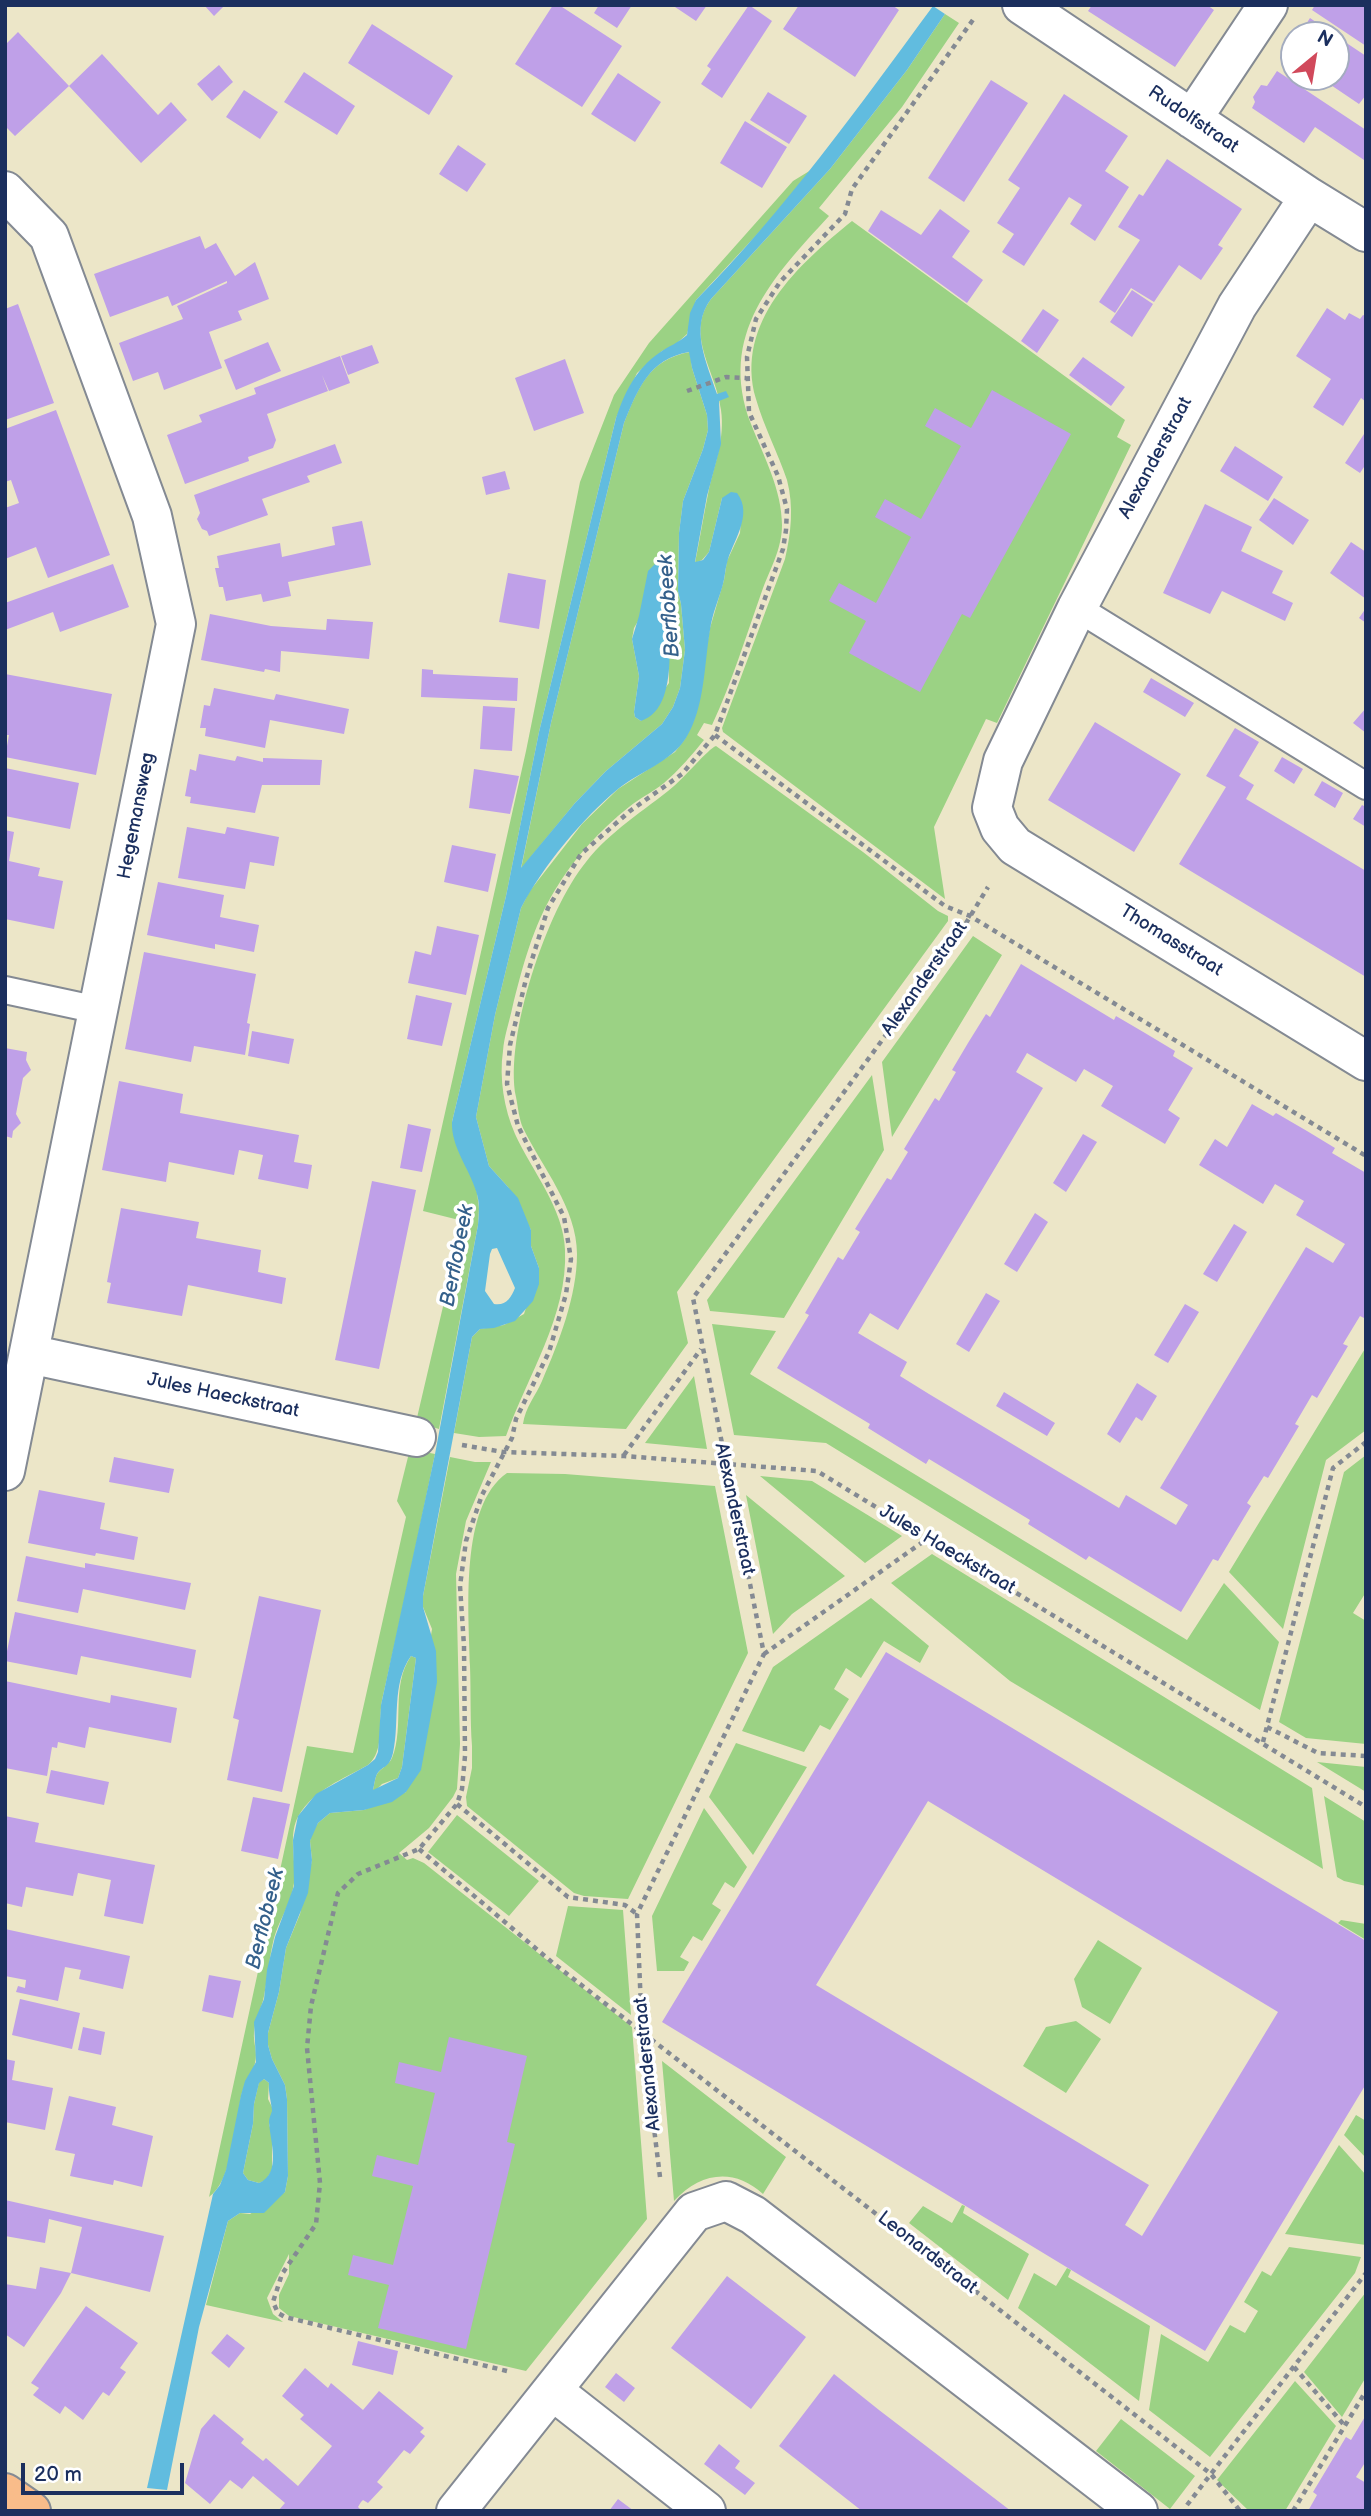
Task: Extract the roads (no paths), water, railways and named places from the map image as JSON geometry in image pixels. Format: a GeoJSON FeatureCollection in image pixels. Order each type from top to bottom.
{"type":"FeatureCollection","features":[{"type":"Feature","properties":{"kind":"main road"},"geometry":{"type":"LineString","coordinates":[[5,2493],[31,2511]]}},
{"type":"Feature","properties":{"kind":"street","name":"Rudolfstraat"},"geometry":{"type":"LineString","coordinates":[[1021,5],[1366,232]]}},
{"type":"Feature","properties":{"kind":"street"},"geometry":{"type":"LineString","coordinates":[[1192,119],[1268,5]]}},
{"type":"Feature","properties":{"kind":"street","name":"Hegemansweg"},"geometry":{"type":"LineString","coordinates":[[5,191],[49,236],[152,516],[176,624],[5,1471]]}},
{"type":"Feature","properties":{"kind":"street","name":"Alexanderstraat"},"geometry":{"type":"LineString","coordinates":[[992,808],[1003,761],[1077,608],[1237,306],[1309,197]]}},
{"type":"Feature","properties":{"kind":"street","name":"Thomasstraat"},"geometry":{"type":"LineString","coordinates":[[992,808],[1000,828],[1016,846],[1366,1060]]}},
{"type":"Feature","properties":{"kind":"street","name":"Jules Haeckstraat"},"geometry":{"type":"LineString","coordinates":[[29,1354],[416,1437]]}},
{"type":"Feature","properties":{"kind":"street"},"geometry":{"type":"LineString","coordinates":[[456,2511],[694,2212],[726,2201],[753,2215],[1138,2511]]}},
{"type":"Feature","properties":{"kind":"street"},"geometry":{"type":"LineString","coordinates":[[556,2387],[706,2511]]}},
{"type":"Feature","properties":{"kind":"lane"},"geometry":{"type":"LineString","coordinates":[[1077,608],[1366,786]]}},
{"type":"Feature","properties":{"kind":"lane"},"geometry":{"type":"LineString","coordinates":[[5,990],[98,1010]]}},
{"type":"Feature","properties":{"kind":"water"},"geometry":{"type":"Polygon","coordinates":[[[933,6],[945,14],[907,70],[830,169],[711,299],[701,322],[702,346],[717,394],[726,391],[729,397],[719,401],[721,444],[707,496],[695,562],[703,560],[709,552],[722,498],[731,492],[737,493],[742,501],[743,519],[727,563],[712,618],[697,713],[686,738],[672,754],[618,789],[577,829],[540,876],[521,908],[495,1015],[476,1117],[489,1166],[518,1198],[531,1230],[531,1246],[539,1268],[539,1284],[533,1301],[515,1321],[494,1328],[480,1329],[472,1337],[423,1596],[423,1607],[436,1651],[437,1682],[421,1770],[406,1792],[392,1802],[364,1810],[330,1813],[318,1823],[310,1841],[312,1860],[308,1893],[286,1948],[279,1992],[268,2033],[272,2059],[285,2085],[287,2099],[288,2176],[285,2192],[264,2213],[240,2213],[228,2221],[199,2327],[167,2490],[147,2488],[213,2194],[226,2170],[241,2095],[245,2081],[256,2062],[254,2022],[264,1999],[267,1970],[275,1937],[294,1886],[293,1840],[298,1816],[316,1794],[368,1765],[378,1752],[381,1705],[435,1454],[478,1225],[477,1195],[457,1149],[452,1122],[506,896],[539,732],[616,418],[627,390],[637,374],[659,353],[687,335],[690,313],[696,300],[729,266],[790,194],[849,120],[933,6]],[[689,352],[664,361],[647,377],[624,423],[551,723],[521,868],[575,803],[606,771],[662,724],[673,707],[680,688],[685,650],[678,591],[679,533],[683,501],[708,430],[707,415],[689,352]],[[497,1248],[492,1249],[485,1291],[494,1304],[502,1304],[508,1300],[515,1288],[497,1248]],[[411,1656],[398,1691],[393,1753],[388,1764],[377,1774],[373,1790],[398,1778],[402,1767],[416,1658],[411,1656]],[[264,2079],[259,2083],[243,2173],[248,2180],[259,2183],[270,2172],[273,2156],[269,2122],[272,2111],[269,2083],[264,2079]]]}},
{"type":"Feature","properties":{"kind":"water"},"geometry":{"type":"Polygon","coordinates":[[[656,563],[662,564],[667,571],[670,654],[668,677],[664,696],[655,712],[641,721],[635,717],[634,712],[639,676],[632,639],[648,571],[656,563]]]}},
{"type":"Feature","properties":{"kind":"water label","name":"Berflobeek"},"geometry":{"type":"Point","coordinates":[670,606]}},
{"type":"Feature","properties":{"kind":"water label","name":"Berflobeek"},"geometry":{"type":"Point","coordinates":[458,1256]}},
{"type":"Feature","properties":{"kind":"water label","name":"Berflobeek"},"geometry":{"type":"Point","coordinates":[266,1919]}}]}
